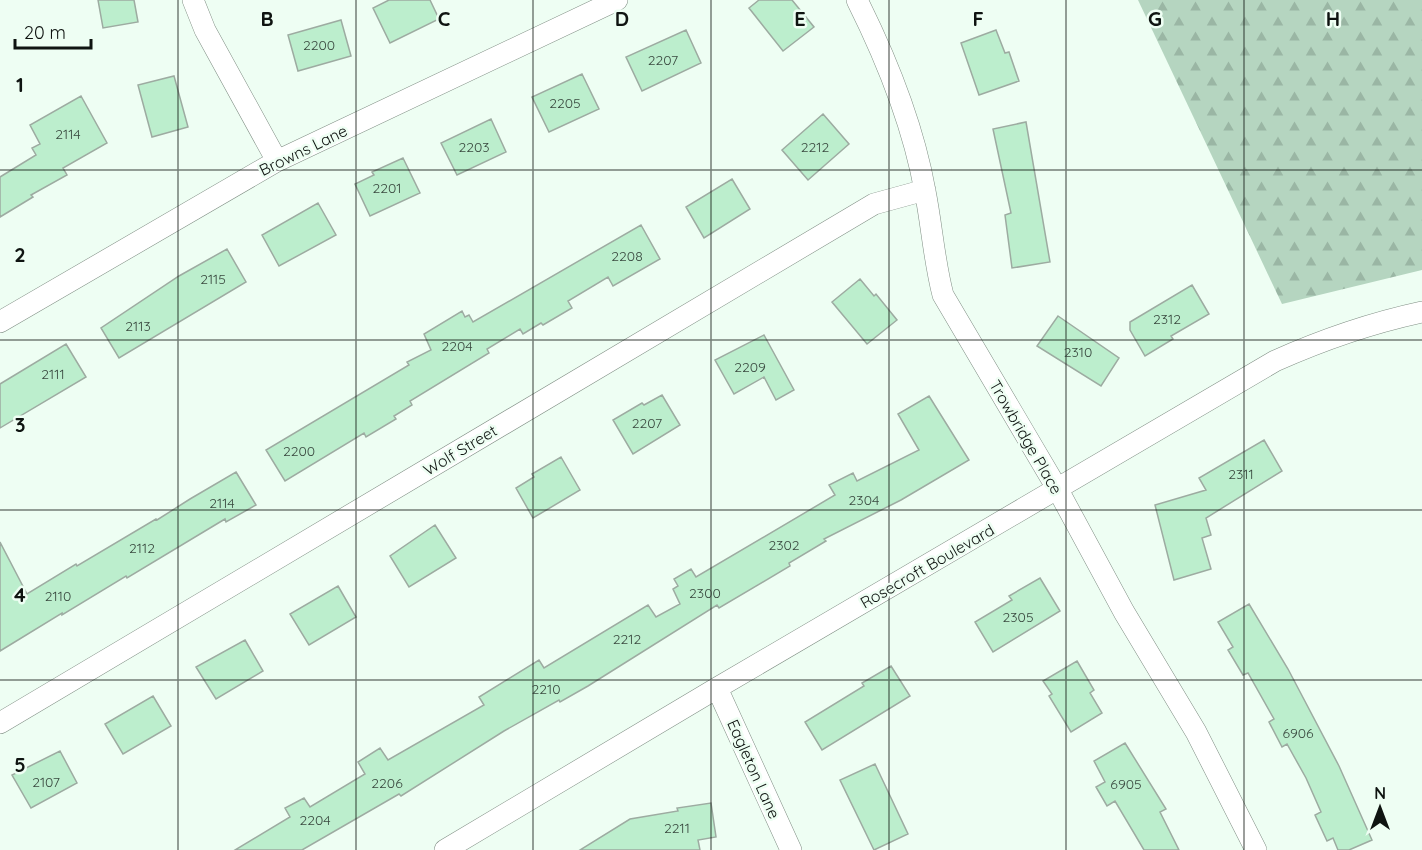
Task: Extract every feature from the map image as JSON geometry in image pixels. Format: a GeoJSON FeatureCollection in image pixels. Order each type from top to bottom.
{"type":"FeatureCollection","features":[{"type":"Feature","properties":{"kind":"street"},"geometry":{"type":"LineString","coordinates":[[193,0],[205,30],[277,161]]}},
{"type":"Feature","properties":{"kind":"street","name":"Browns Lane"},"geometry":{"type":"LineString","coordinates":[[0,322],[277,161],[618,0]]}},
{"type":"Feature","properties":{"kind":"street","name":"Trowbridge Place"},"geometry":{"type":"LineString","coordinates":[[857,0],[872,29],[912,133],[925,190],[935,260],[943,295],[1058,490],[1124,612],[1196,732],[1256,850]]}},
{"type":"Feature","properties":{"kind":"street","name":"Wolf Street"},"geometry":{"type":"LineString","coordinates":[[0,723],[874,204],[925,190]]}},
{"type":"Feature","properties":{"kind":"street","name":"Rosecroft Boulevard"},"geometry":{"type":"LineString","coordinates":[[445,850],[1275,361],[1341,335],[1394,318],[1422,312]]}},
{"type":"Feature","properties":{"kind":"street","name":"Eagleton Lane"},"geometry":{"type":"LineString","coordinates":[[717,688],[791,850]]}},
{"type":"Feature","properties":{"kind":"green space"},"geometry":{"type":"Polygon","coordinates":[[[1138,0],[1422,0],[1422,270],[1282,304],[1138,0]]]}},
{"type":"Feature","properties":{"kind":"building"},"geometry":{"type":"Polygon","coordinates":[[[98,0],[134,0],[138,22],[103,28],[98,0]]]}},
{"type":"Feature","properties":{"kind":"building"},"geometry":{"type":"Polygon","coordinates":[[[389,0],[430,0],[439,19],[390,43],[373,8],[389,0]]]}},
{"type":"Feature","properties":{"kind":"building"},"geometry":{"type":"Polygon","coordinates":[[[759,0],[792,0],[814,27],[783,51],[749,8],[759,0]]]}},
{"type":"Feature","properties":{"kind":"building"},"geometry":{"type":"Polygon","coordinates":[[[341,20],[351,56],[298,71],[288,35],[341,20]]]}},
{"type":"Feature","properties":{"kind":"building"},"geometry":{"type":"Polygon","coordinates":[[[686,30],[701,63],[642,91],[626,57],[686,30]]]}},
{"type":"Feature","properties":{"kind":"building"},"geometry":{"type":"Polygon","coordinates":[[[996,30],[1005,53],[1009,52],[1019,81],[979,95],[961,43],[996,30]]]}},
{"type":"Feature","properties":{"kind":"building"},"geometry":{"type":"Polygon","coordinates":[[[582,74],[599,109],[549,132],[532,97],[582,74]]]}},
{"type":"Feature","properties":{"kind":"building"},"geometry":{"type":"Polygon","coordinates":[[[174,76],[188,127],[152,137],[138,85],[174,76]]]}},
{"type":"Feature","properties":{"kind":"building"},"geometry":{"type":"Polygon","coordinates":[[[81,96],[107,143],[63,168],[67,175],[31,195],[33,197],[0,217],[0,177],[36,155],[32,148],[40,144],[30,125],[81,96]]]}},
{"type":"Feature","properties":{"kind":"building"},"geometry":{"type":"Polygon","coordinates":[[[823,114],[849,144],[808,180],[782,150],[823,114]]]}},
{"type":"Feature","properties":{"kind":"building"},"geometry":{"type":"Polygon","coordinates":[[[491,119],[506,152],[457,175],[441,143],[491,119]]]}},
{"type":"Feature","properties":{"kind":"building"},"geometry":{"type":"Polygon","coordinates":[[[1026,122],[1050,262],[1012,268],[1005,215],[1011,213],[993,129],[1026,122]]]}},
{"type":"Feature","properties":{"kind":"building"},"geometry":{"type":"Polygon","coordinates":[[[403,158],[420,193],[370,216],[355,184],[374,175],[372,172],[403,158]]]}},
{"type":"Feature","properties":{"kind":"building"},"geometry":{"type":"Polygon","coordinates":[[[732,179],[750,209],[704,238],[686,207],[732,179]]]}},
{"type":"Feature","properties":{"kind":"building"},"geometry":{"type":"Polygon","coordinates":[[[318,203],[336,235],[279,266],[262,235],[318,203]]]}},
{"type":"Feature","properties":{"kind":"building"},"geometry":{"type":"Polygon","coordinates":[[[641,225],[660,259],[613,286],[608,277],[568,301],[572,308],[523,334],[520,329],[487,349],[489,353],[410,401],[412,405],[394,416],[396,419],[366,437],[364,433],[285,481],[266,450],[409,365],[407,362],[431,350],[424,334],[462,311],[465,317],[469,315],[473,322],[641,225]]]}},
{"type":"Feature","properties":{"kind":"building"},"geometry":{"type":"Polygon","coordinates":[[[227,249],[246,282],[119,358],[101,328],[179,276],[227,249]]]}},
{"type":"Feature","properties":{"kind":"building"},"geometry":{"type":"Polygon","coordinates":[[[860,279],[874,296],[876,294],[897,320],[867,344],[832,302],[860,279]]]}},
{"type":"Feature","properties":{"kind":"building"},"geometry":{"type":"Polygon","coordinates":[[[1192,285],[1209,314],[1171,336],[1173,339],[1145,356],[1130,330],[1130,322],[1192,285]]]}},
{"type":"Feature","properties":{"kind":"building"},"geometry":{"type":"Polygon","coordinates":[[[1058,316],[1119,358],[1101,386],[1037,346],[1058,316]]]}},
{"type":"Feature","properties":{"kind":"building"},"geometry":{"type":"Polygon","coordinates":[[[764,335],[794,390],[776,400],[764,377],[734,394],[715,360],[764,335]]]}},
{"type":"Feature","properties":{"kind":"building"},"geometry":{"type":"Polygon","coordinates":[[[66,344],[86,377],[0,428],[0,384],[66,344]]]}},
{"type":"Feature","properties":{"kind":"building"},"geometry":{"type":"Polygon","coordinates":[[[662,395],[680,425],[633,454],[613,420],[642,403],[644,405],[662,395]]]}},
{"type":"Feature","properties":{"kind":"building"},"geometry":{"type":"Polygon","coordinates":[[[929,396],[969,460],[901,500],[824,539],[826,541],[789,563],[790,566],[719,608],[717,605],[588,686],[504,731],[401,796],[399,794],[302,850],[235,850],[290,817],[285,808],[304,798],[310,807],[365,774],[358,762],[380,748],[388,760],[484,705],[479,697],[539,660],[544,668],[648,605],[656,617],[680,604],[673,589],[678,586],[674,579],[691,569],[696,577],[835,495],[829,485],[853,473],[857,481],[919,450],[898,414],[929,396]]]}},
{"type":"Feature","properties":{"kind":"building"},"geometry":{"type":"Polygon","coordinates":[[[1264,440],[1282,471],[1206,518],[1211,535],[1202,538],[1211,569],[1174,580],[1155,505],[1206,490],[1199,478],[1264,440]]]}},
{"type":"Feature","properties":{"kind":"building"},"geometry":{"type":"Polygon","coordinates":[[[561,457],[580,490],[533,518],[516,488],[534,477],[532,474],[561,457]]]}},
{"type":"Feature","properties":{"kind":"building"},"geometry":{"type":"Polygon","coordinates":[[[236,472],[256,505],[226,522],[225,519],[0,651],[0,542],[27,594],[236,472]]]}},
{"type":"Feature","properties":{"kind":"building"},"geometry":{"type":"Polygon","coordinates":[[[435,525],[456,558],[409,587],[390,556],[435,525]]]}},
{"type":"Feature","properties":{"kind":"building"},"geometry":{"type":"Polygon","coordinates":[[[1040,578],[1060,611],[993,652],[975,622],[1012,600],[1009,596],[1040,578]]]}},
{"type":"Feature","properties":{"kind":"building"},"geometry":{"type":"Polygon","coordinates":[[[338,586],[356,617],[309,645],[290,614],[338,586]]]}},
{"type":"Feature","properties":{"kind":"building"},"geometry":{"type":"Polygon","coordinates":[[[1249,604],[1288,669],[1339,766],[1372,840],[1349,850],[1338,850],[1333,838],[1327,841],[1315,815],[1321,812],[1306,778],[1287,744],[1282,747],[1269,722],[1274,719],[1248,673],[1243,675],[1228,650],[1233,647],[1218,622],[1249,604]]]}},
{"type":"Feature","properties":{"kind":"building"},"geometry":{"type":"Polygon","coordinates":[[[245,640],[263,671],[216,699],[196,667],[245,640]]]}},
{"type":"Feature","properties":{"kind":"building"},"geometry":{"type":"Polygon","coordinates":[[[1077,661],[1094,690],[1090,693],[1102,713],[1071,732],[1049,696],[1052,694],[1043,681],[1077,661]]]}},
{"type":"Feature","properties":{"kind":"building"},"geometry":{"type":"Polygon","coordinates":[[[891,666],[910,696],[822,750],[805,722],[864,686],[862,683],[891,666]]]}},
{"type":"Feature","properties":{"kind":"building"},"geometry":{"type":"Polygon","coordinates":[[[153,696],[171,726],[123,754],[105,724],[153,696]]]}},
{"type":"Feature","properties":{"kind":"building"},"geometry":{"type":"Polygon","coordinates":[[[1125,743],[1166,809],[1160,812],[1179,850],[1144,850],[1115,801],[1107,806],[1096,787],[1105,782],[1094,761],[1125,743]]]}},
{"type":"Feature","properties":{"kind":"building"},"geometry":{"type":"Polygon","coordinates":[[[60,751],[77,783],[31,808],[12,775],[60,751]]]}},
{"type":"Feature","properties":{"kind":"building"},"geometry":{"type":"Polygon","coordinates":[[[875,764],[908,834],[874,850],[840,780],[875,764]]]}},
{"type":"Feature","properties":{"kind":"building"},"geometry":{"type":"Polygon","coordinates":[[[711,803],[716,837],[698,840],[700,850],[580,850],[630,819],[711,803]]]}}]}
